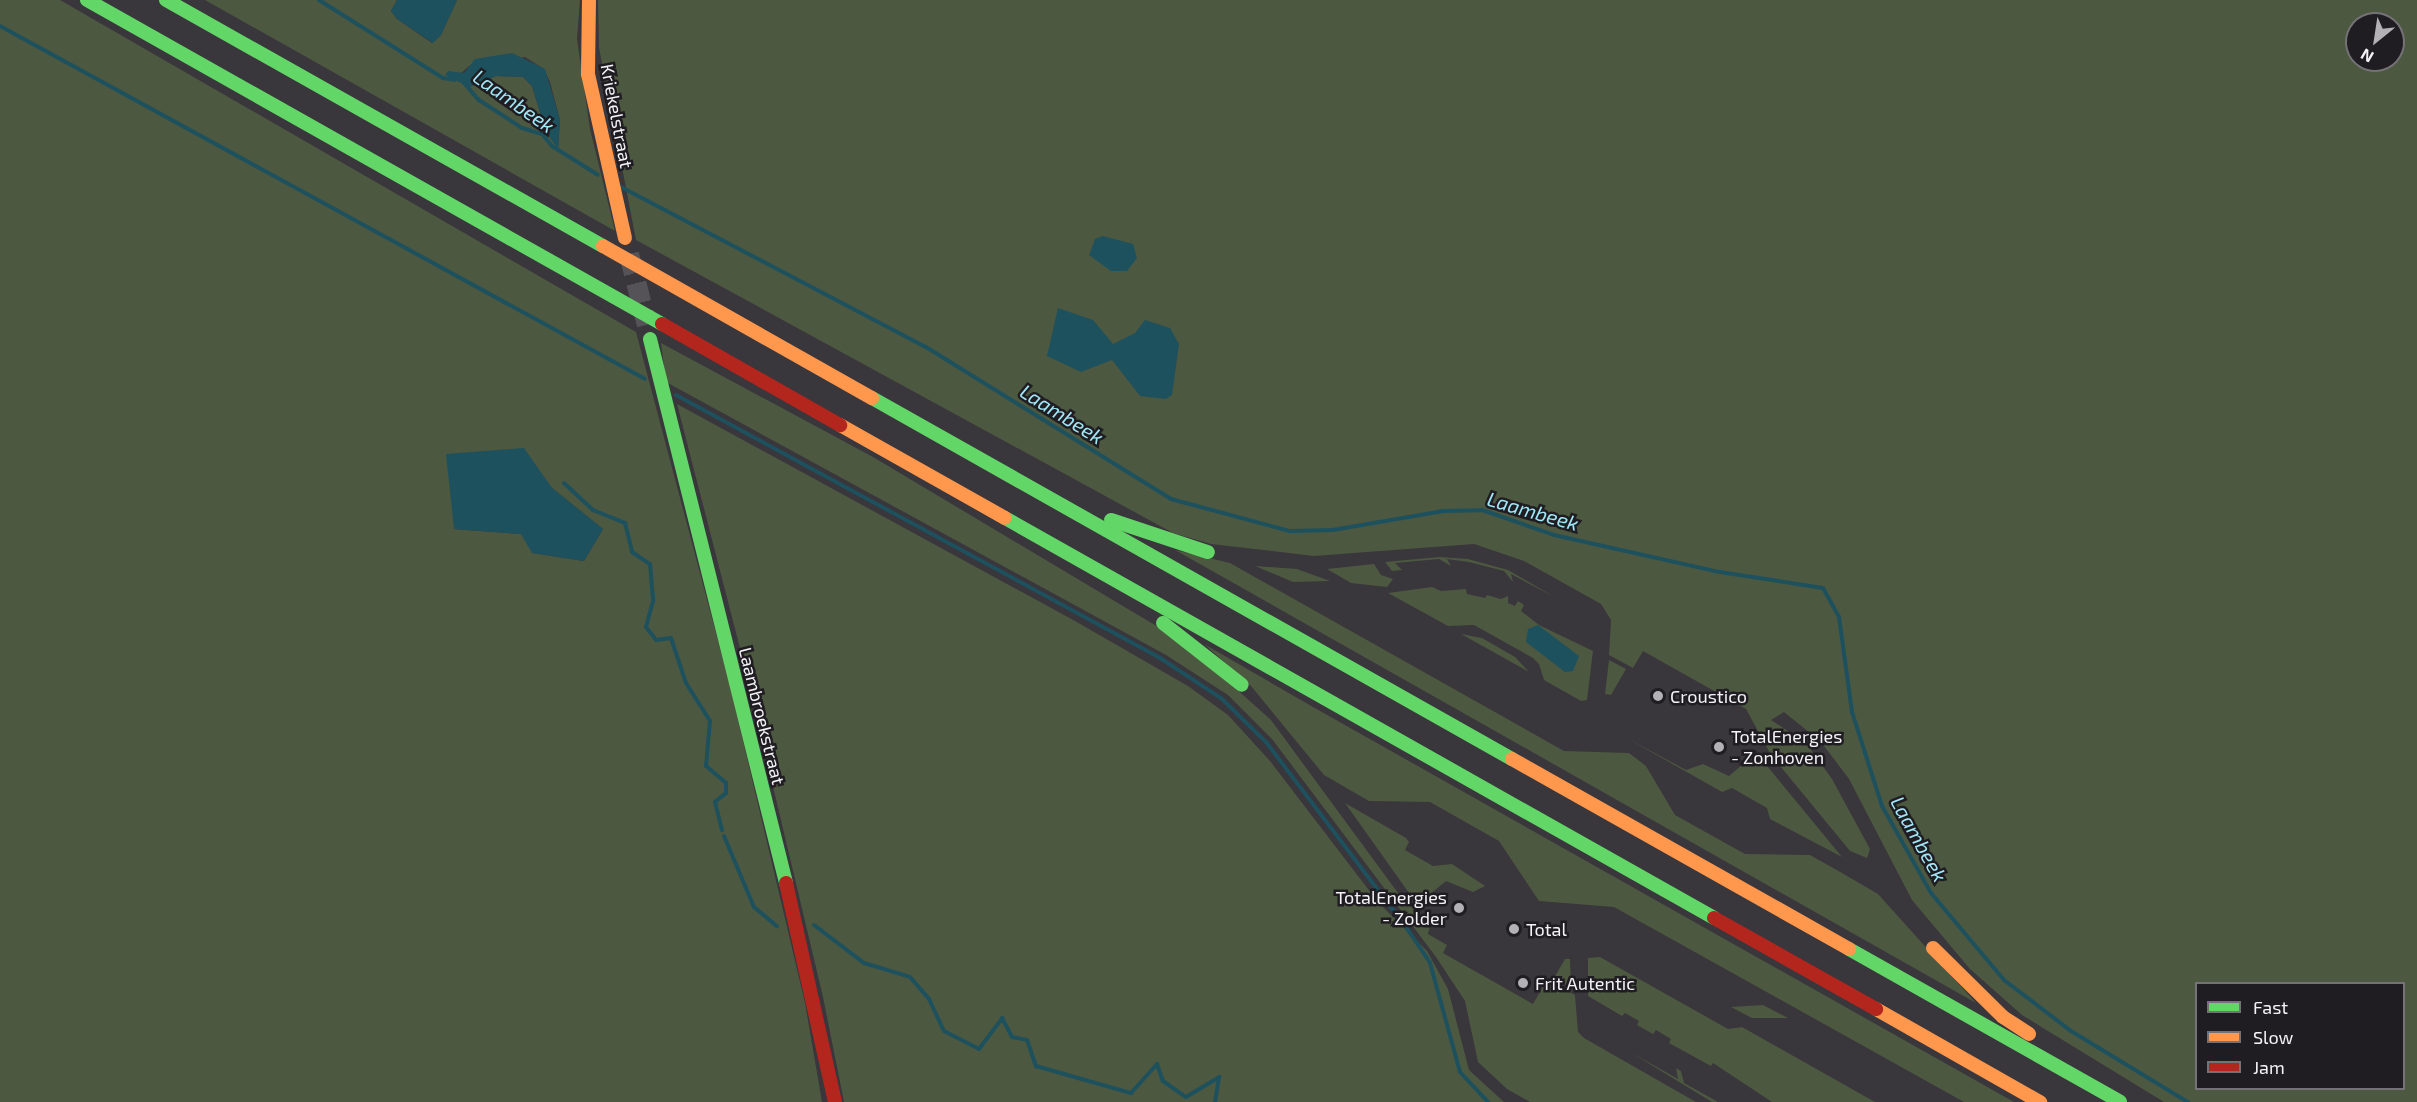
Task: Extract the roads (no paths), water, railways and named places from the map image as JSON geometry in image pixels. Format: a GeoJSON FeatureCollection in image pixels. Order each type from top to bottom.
{"type":"FeatureCollection","features":[{"type":"Feature","properties":{"kind":"main road"},"geometry":{"type":"LineString","coordinates":[[87,0],[2040,1102]]}},
{"type":"Feature","properties":{"kind":"main road"},"geometry":{"type":"LineString","coordinates":[[166,0],[2120,1102]]}},
{"type":"Feature","properties":{"kind":"main road","name":"Kriekelstraat"},"geometry":{"type":"LineString","coordinates":[[589,0],[588,74],[625,238]]}},
{"type":"Feature","properties":{"kind":"main road","name":"Laambroekstraat"},"geometry":{"type":"LineString","coordinates":[[650,339],[811,983],[835,1102]]}},
{"type":"Feature","properties":{"kind":"main road"},"geometry":{"type":"LineString","coordinates":[[1088,521],[1112,520],[1208,552]]}},
{"type":"Feature","properties":{"kind":"main road"},"geometry":{"type":"LineString","coordinates":[[1089,565],[1100,583],[1198,647],[1242,685]]}},
{"type":"Feature","properties":{"kind":"main road"},"geometry":{"type":"LineString","coordinates":[[1933,948],[2003,1017],[2057,1053],[2088,1084]]}},
{"type":"Feature","properties":{"kind":"water"},"geometry":{"type":"Polygon","coordinates":[[[397,0],[457,0],[441,35],[433,43],[397,19],[391,11],[397,0]]]}},
{"type":"Feature","properties":{"kind":"water"},"geometry":{"type":"Polygon","coordinates":[[[512,53],[545,69],[560,120],[558,149],[546,132],[532,86],[523,77],[496,76],[469,87],[445,75],[448,71],[464,73],[475,59],[512,53]]]}},
{"type":"Feature","properties":{"kind":"water"},"geometry":{"type":"Polygon","coordinates":[[[1103,236],[1133,244],[1137,258],[1127,271],[1111,271],[1089,255],[1095,239],[1103,236]]]}},
{"type":"Feature","properties":{"kind":"water"},"geometry":{"type":"Polygon","coordinates":[[[1058,308],[1093,320],[1113,344],[1135,333],[1145,320],[1170,328],[1179,344],[1172,395],[1166,399],[1140,396],[1112,360],[1081,372],[1047,356],[1058,308]]]}},
{"type":"Feature","properties":{"kind":"water"},"geometry":{"type":"Polygon","coordinates":[[[524,448],[552,488],[603,529],[584,561],[532,553],[521,534],[454,529],[446,454],[524,448]]]}},
{"type":"Feature","properties":{"kind":"water"},"geometry":{"type":"Polygon","coordinates":[[[1538,625],[1579,656],[1573,671],[1565,672],[1526,642],[1528,629],[1538,625]]]}},
{"type":"Feature","properties":{"kind":"waterway","name":"Laambeek"},"geometry":{"type":"LineString","coordinates":[[319,0],[443,78],[455,80]]}},
{"type":"Feature","properties":{"kind":"waterway"},"geometry":{"type":"LineString","coordinates":[[0,26],[645,379]]}},
{"type":"Feature","properties":{"kind":"waterway","name":"Laambeek"},"geometry":{"type":"LineString","coordinates":[[464,83],[479,100],[522,128],[542,134],[552,146],[598,175]]}},
{"type":"Feature","properties":{"kind":"waterway","name":"Laambeek"},"geometry":{"type":"LineString","coordinates":[[621,187],[926,347],[1171,499],[1290,531],[1333,530],[1443,511],[1482,510],[1554,535],[1720,572],[1823,588],[1839,617],[1852,712],[1882,806],[1931,893],[2004,980],[2071,1031],[2188,1102]]}},
{"type":"Feature","properties":{"kind":"waterway"},"geometry":{"type":"LineString","coordinates":[[676,395],[1160,658],[1221,698],[1266,742],[1408,930],[1430,963],[1460,1072],[1488,1102]]}},
{"type":"Feature","properties":{"kind":"waterway"},"geometry":{"type":"LineString","coordinates":[[564,483],[593,510],[625,523],[632,552],[650,564],[653,601],[646,627],[656,640],[671,638],[686,683],[710,721],[706,766],[726,783],[726,793],[715,802],[722,830]]}},
{"type":"Feature","properties":{"kind":"waterway"},"geometry":{"type":"LineString","coordinates":[[724,836],[754,907],[777,926]]}},
{"type":"Feature","properties":{"kind":"waterway"},"geometry":{"type":"LineString","coordinates":[[814,925],[864,963],[910,977],[929,999],[944,1031],[979,1049],[1002,1018],[1012,1037],[1027,1040],[1036,1066],[1131,1093],[1157,1064],[1163,1081],[1186,1097],[1219,1077],[1215,1102]]}},
{"type":"Feature","properties":{"kind":"tunnel"},"geometry":{"type":"LineString","coordinates":[[629,254],[647,325]]}},
{"type":"Feature","properties":{"kind":"place","name":"Croustico"},"geometry":{"type":"Point","coordinates":[1658,696]}},
{"type":"Feature","properties":{"kind":"place","name":"TotalEnergies - Zonhoven"},"geometry":{"type":"Point","coordinates":[1719,747]}},
{"type":"Feature","properties":{"kind":"place","name":"TotalEnergies - Zolder"},"geometry":{"type":"Point","coordinates":[1459,908]}},
{"type":"Feature","properties":{"kind":"place","name":"Total"},"geometry":{"type":"Point","coordinates":[1514,929]}},
{"type":"Feature","properties":{"kind":"place","name":"Frit Autentic"},"geometry":{"type":"Point","coordinates":[1523,983]}}]}
